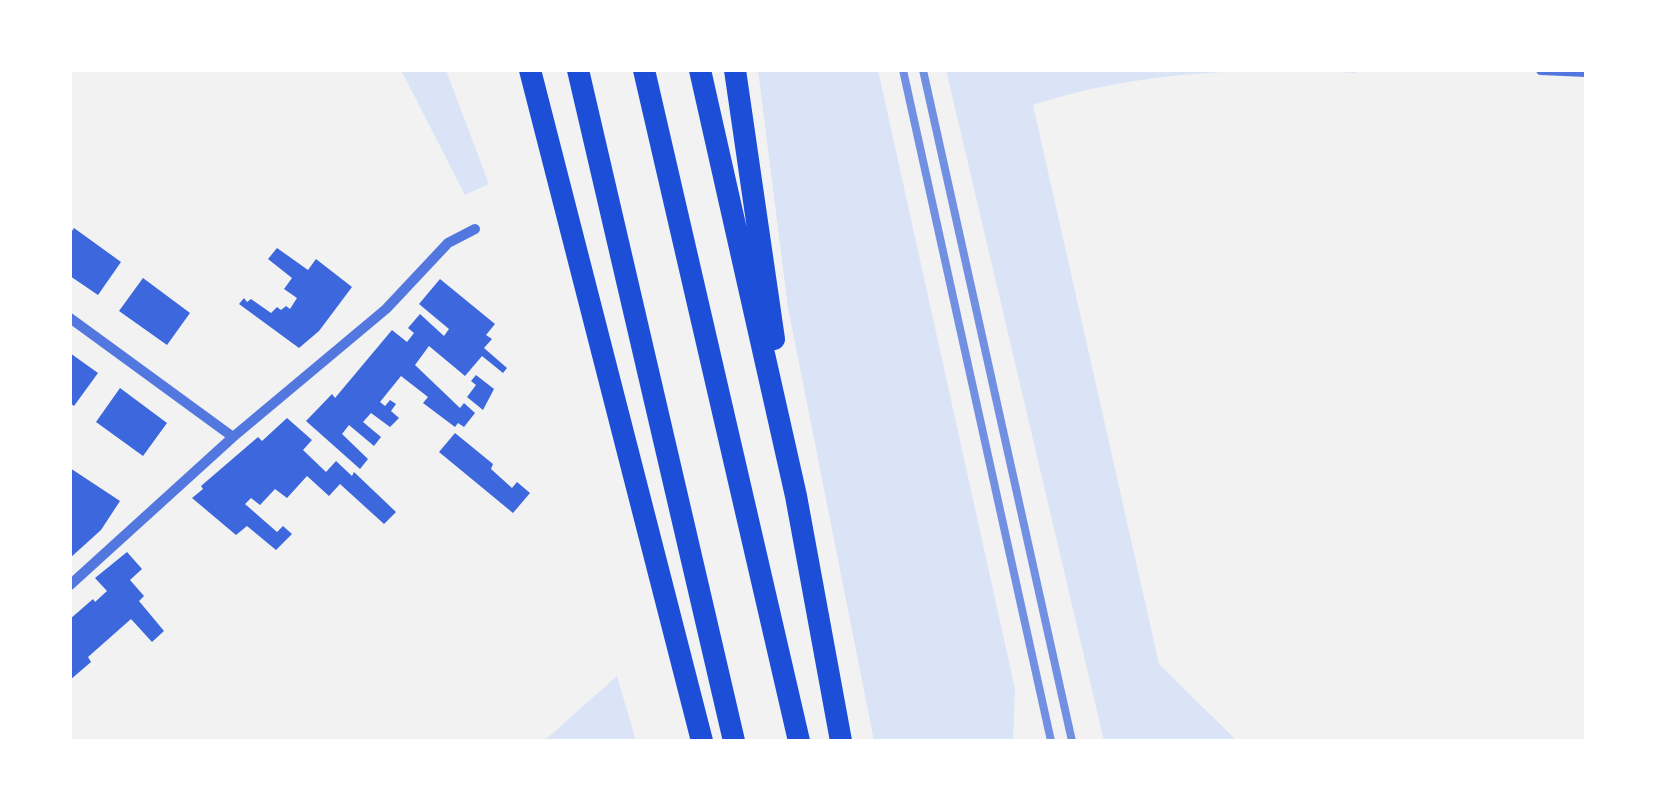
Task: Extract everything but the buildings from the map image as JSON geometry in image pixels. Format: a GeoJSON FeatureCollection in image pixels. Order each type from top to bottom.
{"type":"FeatureCollection","features":[{"type":"Feature","properties":{"kind":"highway"},"geometry":{"type":"LineString","coordinates":[[530,70],[702,741]]}},
{"type":"Feature","properties":{"kind":"highway"},"geometry":{"type":"LineString","coordinates":[[578,70],[734,741]]}},
{"type":"Feature","properties":{"kind":"highway"},"geometry":{"type":"LineString","coordinates":[[644,70],[799,741]]}},
{"type":"Feature","properties":{"kind":"highway"},"geometry":{"type":"LineString","coordinates":[[700,70],[796,496],[841,741]]}},
{"type":"Feature","properties":{"kind":"highway"},"geometry":{"type":"LineString","coordinates":[[736,70],[796,496]]}},
{"type":"Feature","properties":{"kind":"street"},"geometry":{"type":"LineString","coordinates":[[1541,70],[1586,72]]}},
{"type":"Feature","properties":{"kind":"street"},"geometry":{"type":"LineString","coordinates":[[70,585],[233,437],[386,310],[448,244],[475,229]]}},
{"type":"Feature","properties":{"kind":"street"},"geometry":{"type":"LineString","coordinates":[[70,318],[233,437]]}},
{"type":"Feature","properties":{"kind":"shaded area"},"geometry":{"type":"Polygon","coordinates":[[[401,70],[446,70],[489,184],[465,195],[401,70]]]}},
{"type":"Feature","properties":{"kind":"shaded area"},"geometry":{"type":"Polygon","coordinates":[[[758,70],[878,70],[1015,689],[1013,741],[874,741],[788,308],[758,70]]]}},
{"type":"Feature","properties":{"kind":"shaded area"},"geometry":{"type":"Polygon","coordinates":[[[946,70],[1355,70],[1356,73],[1233,72],[1152,78],[1033,105],[1159,664],[1237,741],[1104,741],[946,70]]]}},
{"type":"Feature","properties":{"kind":"shaded area"},"geometry":{"type":"Polygon","coordinates":[[[617,676],[636,741],[544,741],[617,676]]]}},
{"type":"Feature","properties":{"kind":"railway"},"geometry":{"type":"LineString","coordinates":[[903,70],[1051,741]]}},
{"type":"Feature","properties":{"kind":"railway"},"geometry":{"type":"LineString","coordinates":[[923,70],[1072,741]]}}]}
